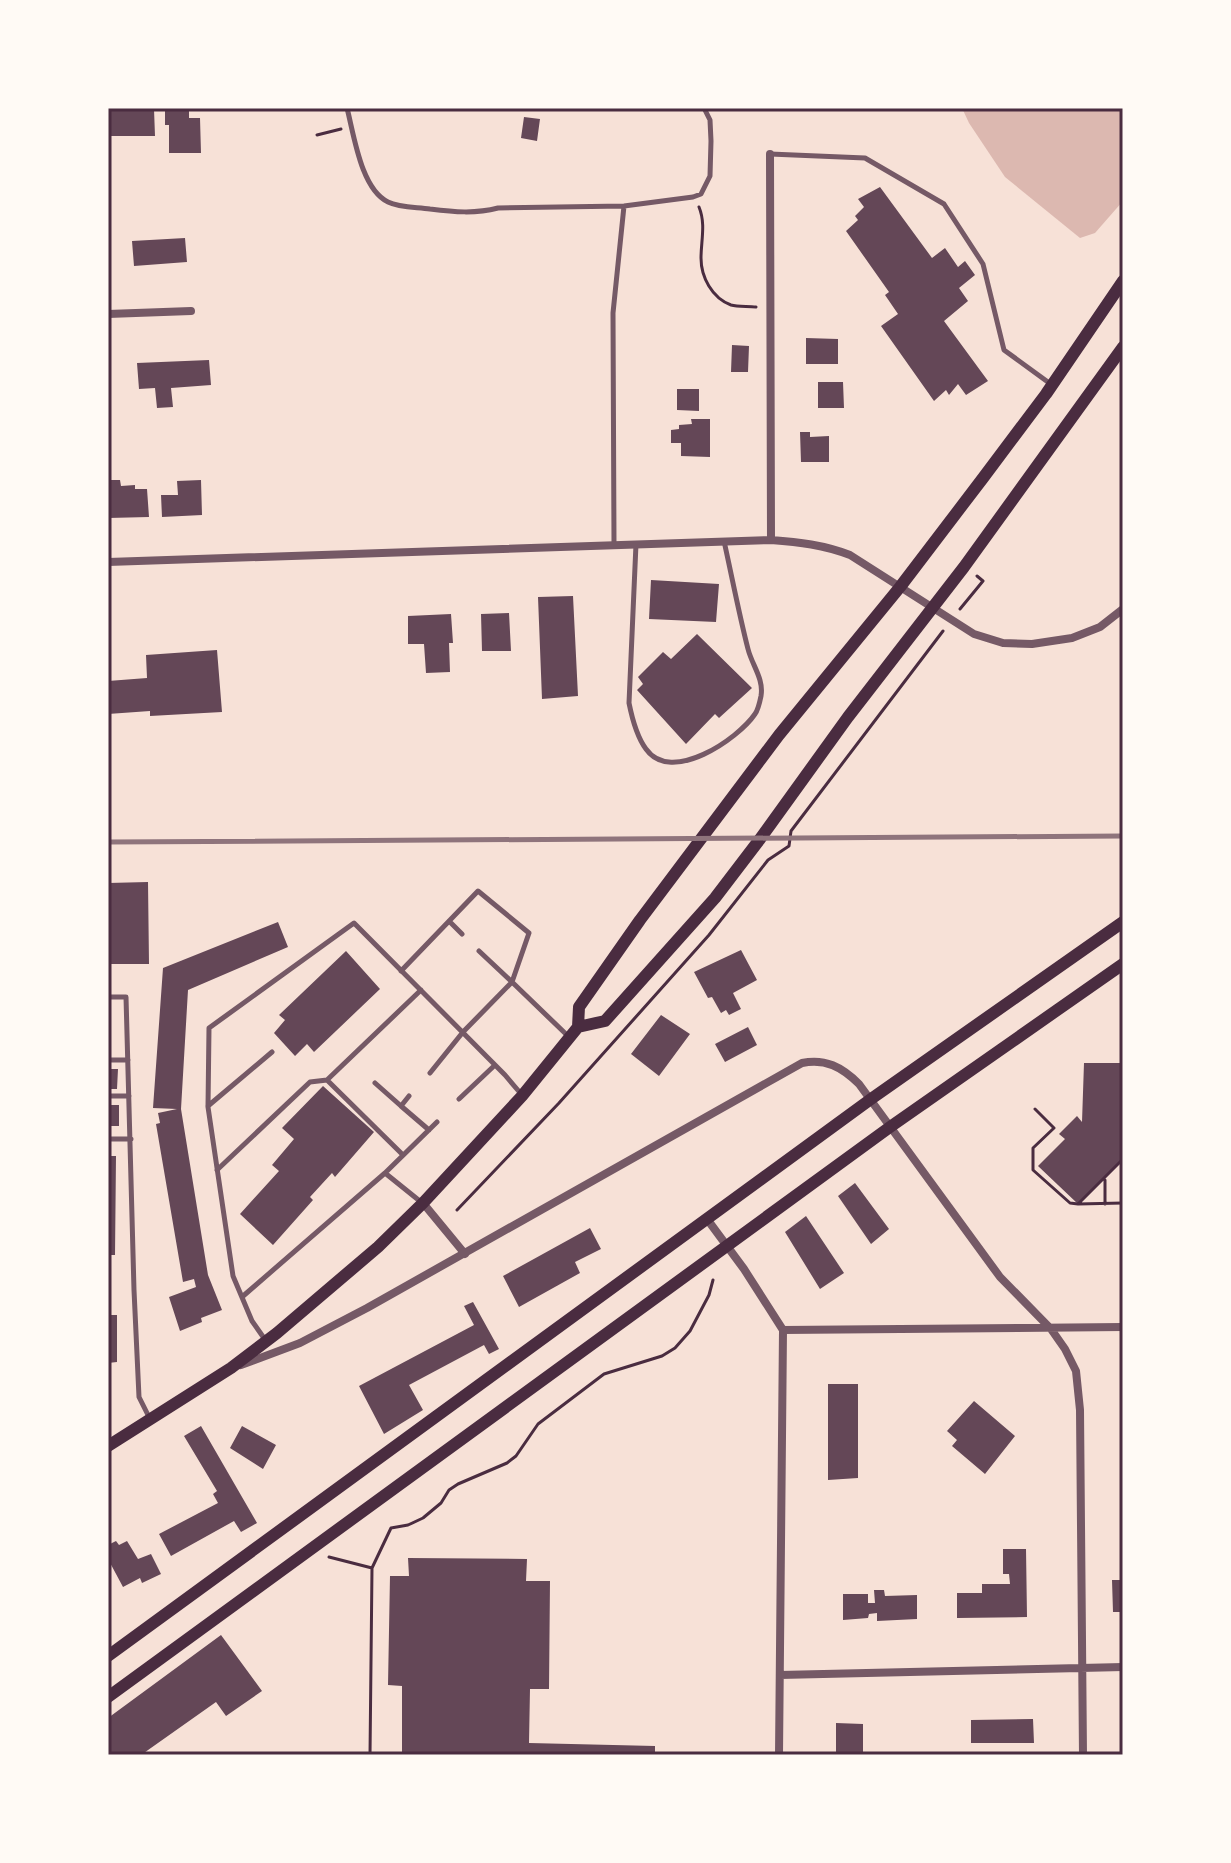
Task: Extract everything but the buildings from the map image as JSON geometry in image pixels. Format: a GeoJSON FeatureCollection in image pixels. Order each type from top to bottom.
{"type":"FeatureCollection","features":[{"type":"Feature","properties":{"kind":"main road"},"geometry":{"type":"LineString","coordinates":[[108,1446],[231,1368],[378,1247],[522,1096],[574,1032],[579,1007],[640,920],[779,735],[900,587],[1052,385],[1123,281]]}},
{"type":"Feature","properties":{"kind":"main road"},"geometry":{"type":"LineString","coordinates":[[574,1032],[605,1021],[715,898],[964,567],[1123,347]]}},
{"type":"Feature","properties":{"kind":"main road"},"geometry":{"type":"LineString","coordinates":[[108,1656],[871,1099],[1123,922]]}},
{"type":"Feature","properties":{"kind":"main road"},"geometry":{"type":"LineString","coordinates":[[108,1697],[726,1245],[1123,964]]}},
{"type":"Feature","properties":{"kind":"street"},"geometry":{"type":"LineString","coordinates":[[770,154],[771,540]]}},
{"type":"Feature","properties":{"kind":"street"},"geometry":{"type":"LineString","coordinates":[[108,314],[191,311]]}},
{"type":"Feature","properties":{"kind":"street"},"geometry":{"type":"LineString","coordinates":[[108,562],[771,540],[806,542],[850,555],[974,634],[1003,643],[1032,644],[1072,638],[1100,627],[1123,609]]}},
{"type":"Feature","properties":{"kind":"street"},"geometry":{"type":"LineString","coordinates":[[231,1368],[300,1343],[367,1308],[802,1063],[816,1061],[838,1067],[853,1078],[871,1099],[1000,1277],[1051,1329],[1076,1371],[1080,1410],[1083,1755]]}},
{"type":"Feature","properties":{"kind":"street"},"geometry":{"type":"LineString","coordinates":[[423,1203],[465,1254]]}},
{"type":"Feature","properties":{"kind":"street"},"geometry":{"type":"LineString","coordinates":[[707,1219],[783,1330],[779,1755]]}},
{"type":"Feature","properties":{"kind":"street"},"geometry":{"type":"LineString","coordinates":[[783,1330],[1123,1327]]}},
{"type":"Feature","properties":{"kind":"street"},"geometry":{"type":"LineString","coordinates":[[780,1675],[1123,1667]]}},
{"type":"Feature","properties":{"kind":"lane"},"geometry":{"type":"LineString","coordinates":[[347,108],[363,168],[374,192],[390,203],[480,212],[498,208],[624,206],[701,194],[710,176],[710,120],[704,108]]}},
{"type":"Feature","properties":{"kind":"lane"},"geometry":{"type":"LineString","coordinates":[[770,154],[865,158],[944,204],[983,264],[1004,350],[1052,385]]}},
{"type":"Feature","properties":{"kind":"lane"},"geometry":{"type":"LineString","coordinates":[[614,544],[613,313],[624,206]]}},
{"type":"Feature","properties":{"kind":"lane"},"geometry":{"type":"LineString","coordinates":[[636,543],[629,703],[646,750],[657,759],[672,763],[702,756],[726,743],[756,713],[761,695],[761,684],[749,652],[724,541]]}},
{"type":"Feature","properties":{"kind":"lane"},"geometry":{"type":"LineString","coordinates":[[401,971],[478,891],[529,933],[512,982],[463,1032],[430,1073]]}},
{"type":"Feature","properties":{"kind":"lane"},"geometry":{"type":"LineString","coordinates":[[449,921],[462,934]]}},
{"type":"Feature","properties":{"kind":"lane"},"geometry":{"type":"LineString","coordinates":[[266,1341],[252,1321],[233,1276],[208,1107],[209,1028],[354,923],[522,1096]]}},
{"type":"Feature","properties":{"kind":"lane"},"geometry":{"type":"LineString","coordinates":[[479,951],[574,1032]]}},
{"type":"Feature","properties":{"kind":"lane"},"geometry":{"type":"LineString","coordinates":[[216,1170],[310,1082],[327,1080],[421,990]]}},
{"type":"Feature","properties":{"kind":"lane"},"geometry":{"type":"LineString","coordinates":[[108,997],[126,997],[139,1397],[150,1420]]}},
{"type":"Feature","properties":{"kind":"lane"},"geometry":{"type":"LineString","coordinates":[[208,1107],[272,1052]]}},
{"type":"Feature","properties":{"kind":"lane"},"geometry":{"type":"LineString","coordinates":[[108,1060],[128,1060]]}},
{"type":"Feature","properties":{"kind":"lane"},"geometry":{"type":"LineString","coordinates":[[459,1099],[495,1065]]}},
{"type":"Feature","properties":{"kind":"lane"},"geometry":{"type":"LineString","coordinates":[[327,1080],[403,1155]]}},
{"type":"Feature","properties":{"kind":"lane"},"geometry":{"type":"LineString","coordinates":[[375,1083],[429,1130]]}},
{"type":"Feature","properties":{"kind":"lane"},"geometry":{"type":"LineString","coordinates":[[108,1096],[129,1096]]}},
{"type":"Feature","properties":{"kind":"lane"},"geometry":{"type":"LineString","coordinates":[[401,1106],[409,1096]]}},
{"type":"Feature","properties":{"kind":"lane"},"geometry":{"type":"LineString","coordinates":[[242,1297],[385,1173],[437,1122]]}},
{"type":"Feature","properties":{"kind":"lane"},"geometry":{"type":"LineString","coordinates":[[108,1139],[131,1139]]}},
{"type":"Feature","properties":{"kind":"lane"},"geometry":{"type":"LineString","coordinates":[[385,1173],[423,1203]]}},
{"type":"Feature","properties":{"kind":"path"},"geometry":{"type":"LineString","coordinates":[[317,135],[352,127]]}},
{"type":"Feature","properties":{"kind":"path"},"geometry":{"type":"LineString","coordinates":[[693,197],[701,211],[701,262],[705,281],[712,292],[733,306],[770,307]]}},
{"type":"Feature","properties":{"kind":"path"},"geometry":{"type":"LineString","coordinates":[[457,1210],[579,1081],[709,935],[768,860],[789,846],[791,831],[983,581],[964,567]]}},
{"type":"Feature","properties":{"kind":"path"},"geometry":{"type":"LineString","coordinates":[[900,649],[919,664]]}},
{"type":"Feature","properties":{"kind":"path"},"geometry":{"type":"LineString","coordinates":[[1035,1109],[1054,1128],[1033,1148],[1033,1170],[1070,1203],[1123,1203]]}},
{"type":"Feature","properties":{"kind":"path"},"geometry":{"type":"LineString","coordinates":[[1078,1204],[1123,1159]]}},
{"type":"Feature","properties":{"kind":"path"},"geometry":{"type":"LineString","coordinates":[[1105,1178],[1105,1204]]}},
{"type":"Feature","properties":{"kind":"path"},"geometry":{"type":"LineString","coordinates":[[370,1755],[372,1568],[391,1528],[423,1518],[458,1484],[507,1463],[516,1456],[538,1424],[604,1374],[662,1356],[675,1348],[690,1331],[709,1295],[713,1280]]}},
{"type":"Feature","properties":{"kind":"path"},"geometry":{"type":"LineString","coordinates":[[329,1557],[372,1568]]}},
{"type":"Feature","properties":{"kind":"shaded area"},"geometry":{"type":"Polygon","coordinates":[[[962,108],[1123,108],[1123,201],[1095,233],[1080,238],[1005,177],[962,108]]]}},
{"type":"Feature","properties":{"kind":"railway"},"geometry":{"type":"LineString","coordinates":[[108,842],[1123,836]]}}]}
